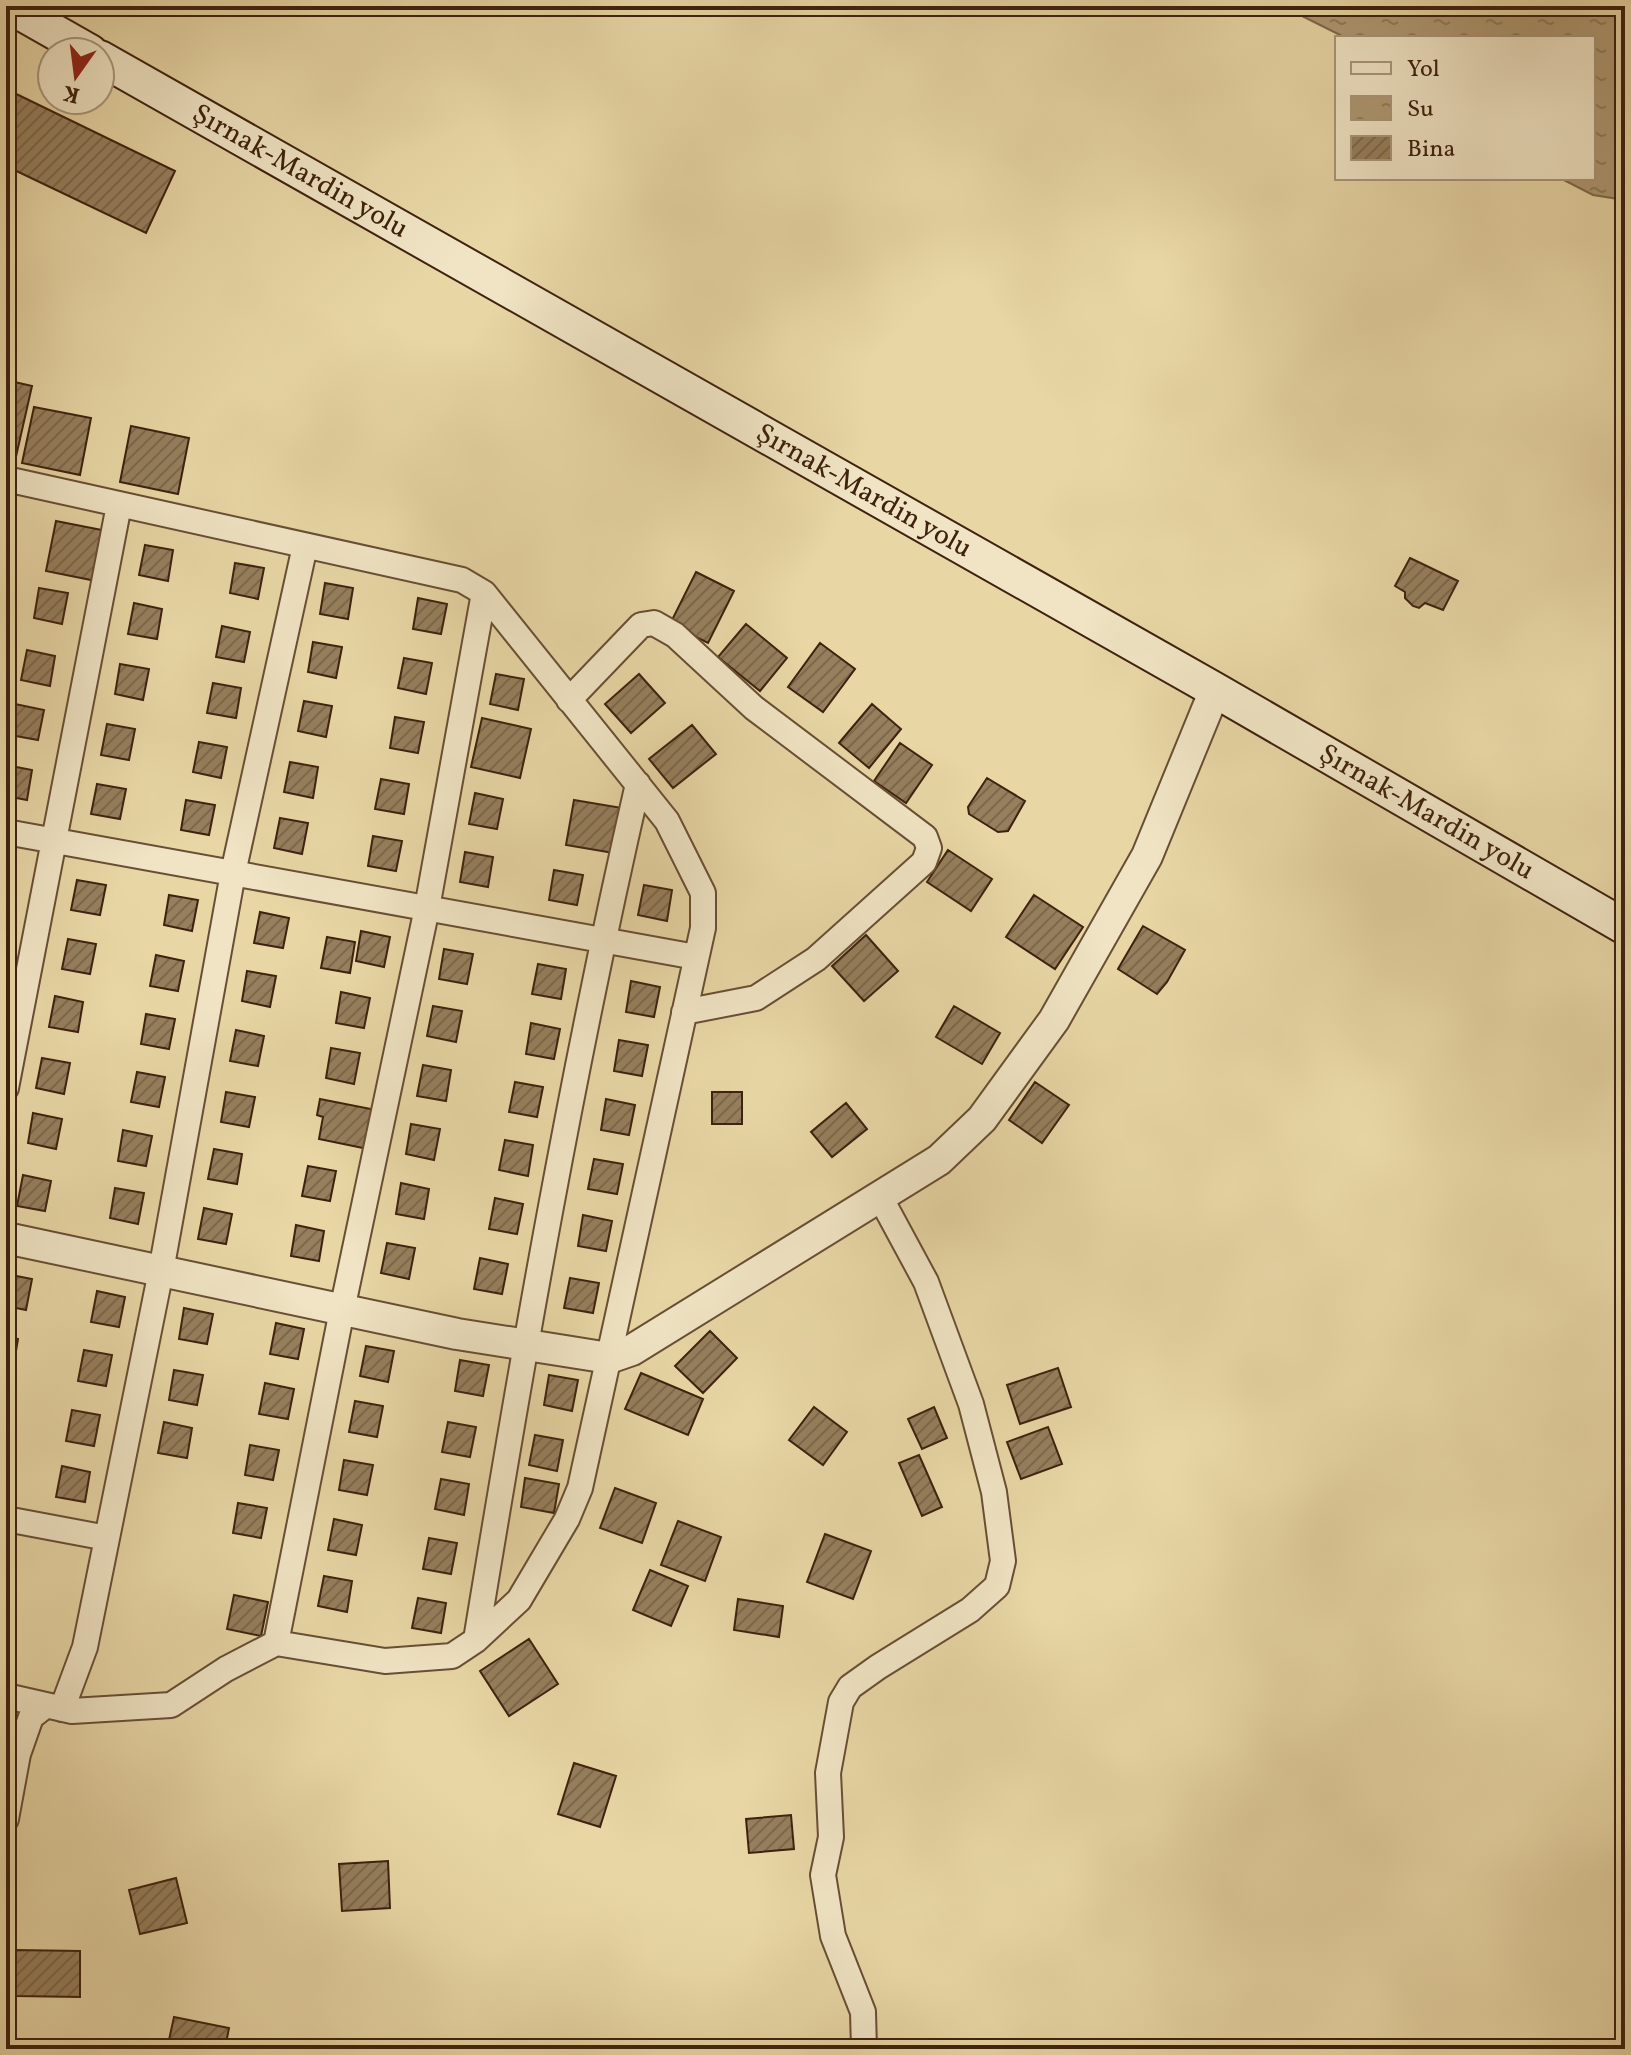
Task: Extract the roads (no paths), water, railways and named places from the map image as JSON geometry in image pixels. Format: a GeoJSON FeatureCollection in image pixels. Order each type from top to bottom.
{"type":"FeatureCollection","features":[{"type":"Feature","properties":{"kind":"main road"},"geometry":{"type":"LineString","coordinates":[[9,6],[62,36]]}},
{"type":"Feature","properties":{"kind":"main road","name":"Şırnak-Mardin yolu"},"geometry":{"type":"LineString","coordinates":[[116,67],[1215,690],[1625,927]]}},
{"type":"Feature","properties":{"kind":"street"},"geometry":{"type":"LineString","coordinates":[[6,479],[462,580],[484,593],[667,821],[703,893],[703,928],[580,1488],[567,1519],[519,1600],[476,1640],[452,1656],[385,1661],[276,1643],[226,1669],[171,1705],[120,1710],[54,1708],[6,1696]]}},
{"type":"Feature","properties":{"kind":"street"},"geometry":{"type":"LineString","coordinates":[[6,1088],[119,505]]}},
{"type":"Feature","properties":{"kind":"street"},"geometry":{"type":"LineString","coordinates":[[6,1819],[12,1754],[31,1717],[54,1708],[85,1647],[161,1271],[233,873],[305,546]]}},
{"type":"Feature","properties":{"kind":"street"},"geometry":{"type":"LineString","coordinates":[[276,1643],[427,908],[484,593]]}},
{"type":"Feature","properties":{"kind":"street"},"geometry":{"type":"LineString","coordinates":[[569,700],[641,625],[654,623],[675,635],[754,708],[925,837],[929,848],[924,862],[816,959],[756,998],[684,1012]]}},
{"type":"Feature","properties":{"kind":"street"},"geometry":{"type":"LineString","coordinates":[[6,1238],[457,1334],[609,1358],[632,1350],[939,1160],[982,1119],[1054,1020],[1147,856],[1215,690]]}},
{"type":"Feature","properties":{"kind":"street"},"geometry":{"type":"LineString","coordinates":[[476,1640],[525,1345],[602,940],[638,784]]}},
{"type":"Feature","properties":{"kind":"street"},"geometry":{"type":"LineString","coordinates":[[6,832],[696,957]]}},
{"type":"Feature","properties":{"kind":"street"},"geometry":{"type":"LineString","coordinates":[[864,2049],[863,2012],[833,1936],[823,1875],[831,1837],[828,1773],[841,1702],[850,1687],[878,1667],[970,1610],[997,1586],[1003,1561],[994,1492],[971,1404],[926,1282],[879,1195]]}},
{"type":"Feature","properties":{"kind":"street"},"geometry":{"type":"LineString","coordinates":[[6,1519],[107,1538]]}},
{"type":"Feature","properties":{"kind":"water"},"geometry":{"type":"Polygon","coordinates":[[[1282,6],[1625,6],[1625,200],[1593,195],[1564,180],[1595,180],[1595,36],[1342,36],[1282,6]]]}}]}
